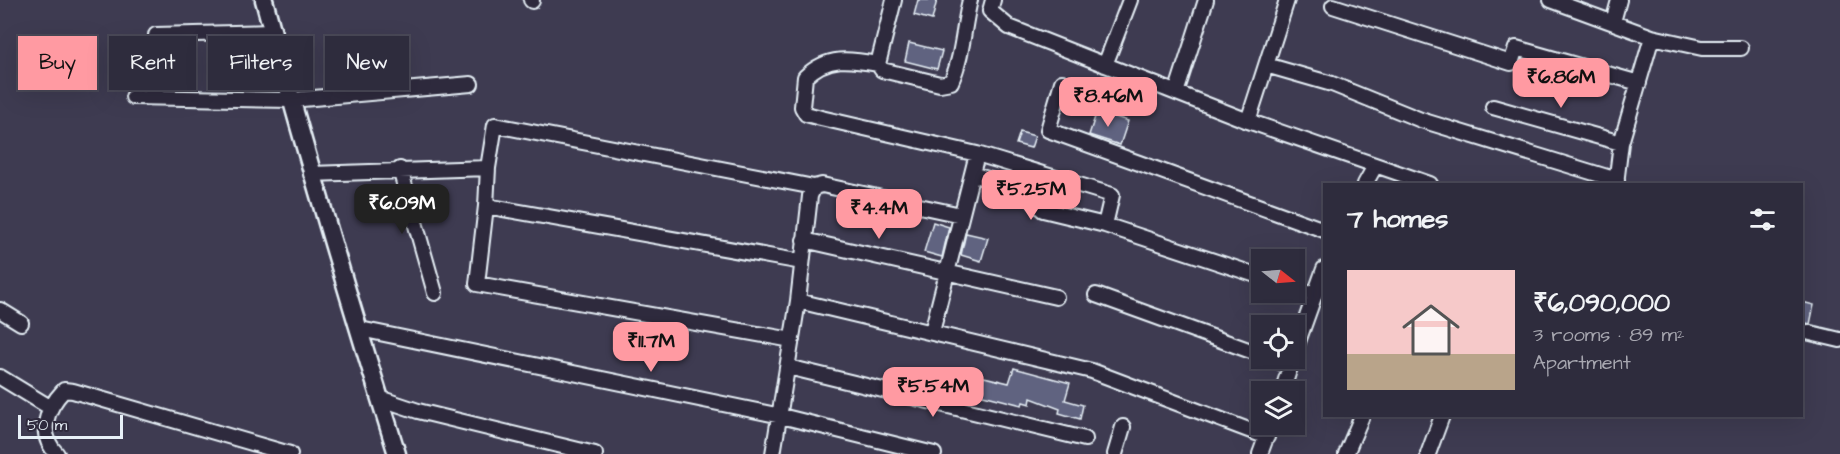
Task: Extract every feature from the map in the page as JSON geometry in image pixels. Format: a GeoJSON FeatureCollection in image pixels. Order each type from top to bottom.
{"type":"FeatureCollection","features":[{"type":"Feature","properties":{"kind":"street"},"geometry":{"type":"LineString","coordinates":[[264,0],[311,174],[397,454]]}},
{"type":"Feature","properties":{"kind":"street"},"geometry":{"type":"LineString","coordinates":[[878,64],[894,0]]}},
{"type":"Feature","properties":{"kind":"street"},"geometry":{"type":"LineString","coordinates":[[970,0],[963,28],[959,66],[951,82],[940,84],[882,70],[878,64],[845,58],[824,63],[806,77],[802,106],[806,114],[977,154],[1112,195],[1105,225]]}},
{"type":"Feature","properties":{"kind":"street"},"geometry":{"type":"LineString","coordinates":[[993,0],[990,11],[1009,27],[1248,121],[1427,183]]}},
{"type":"Feature","properties":{"kind":"street"},"geometry":{"type":"LineString","coordinates":[[1105,65],[1130,0]]}},
{"type":"Feature","properties":{"kind":"street"},"geometry":{"type":"LineString","coordinates":[[1176,93],[1206,0]]}},
{"type":"Feature","properties":{"kind":"street"},"geometry":{"type":"LineString","coordinates":[[1248,121],[1287,0]]}},
{"type":"Feature","properties":{"kind":"street"},"geometry":{"type":"LineString","coordinates":[[1551,0],[1652,37],[1702,48],[1741,48]]}},
{"type":"Feature","properties":{"kind":"street"},"geometry":{"type":"LineString","coordinates":[[1613,22],[1619,0]]}},
{"type":"Feature","properties":{"kind":"street"},"geometry":{"type":"LineString","coordinates":[[1333,6],[1511,63],[1516,48],[1639,83]]}},
{"type":"Feature","properties":{"kind":"street"},"geometry":{"type":"LineString","coordinates":[[156,35],[272,32]]}},
{"type":"Feature","properties":{"kind":"street"},"geometry":{"type":"LineString","coordinates":[[1266,65],[1332,84],[1421,120],[1617,182],[1621,143],[1652,37]]}},
{"type":"Feature","properties":{"kind":"street"},"geometry":{"type":"LineString","coordinates":[[1062,82],[1048,130],[1323,230]]}},
{"type":"Feature","properties":{"kind":"street"},"geometry":{"type":"LineString","coordinates":[[133,97],[291,100],[471,84]]}},
{"type":"Feature","properties":{"kind":"street"},"geometry":{"type":"LineString","coordinates":[[1493,107],[1621,143]]}},
{"type":"Feature","properties":{"kind":"street"},"geometry":{"type":"LineString","coordinates":[[792,340],[477,285],[488,168],[495,125],[814,187],[822,185],[961,215]]}},
{"type":"Feature","properties":{"kind":"street"},"geometry":{"type":"LineString","coordinates":[[932,332],[977,154]]}},
{"type":"Feature","properties":{"kind":"street"},"geometry":{"type":"LineString","coordinates":[[1366,183],[1375,166]]}},
{"type":"Feature","properties":{"kind":"street"},"geometry":{"type":"LineString","coordinates":[[311,174],[400,169],[488,168]]}},
{"type":"Feature","properties":{"kind":"street"},"geometry":{"type":"LineString","coordinates":[[400,169],[435,292]]}},
{"type":"Feature","properties":{"kind":"street"},"geometry":{"type":"LineString","coordinates":[[972,174],[1022,190],[1043,210],[1105,225],[1251,273]]}},
{"type":"Feature","properties":{"kind":"street"},"geometry":{"type":"LineString","coordinates":[[773,454],[798,301],[810,196],[814,187]]}},
{"type":"Feature","properties":{"kind":"street"},"geometry":{"type":"LineString","coordinates":[[486,206],[802,262]]}},
{"type":"Feature","properties":{"kind":"street"},"geometry":{"type":"LineString","coordinates":[[804,240],[1056,297]]}},
{"type":"Feature","properties":{"kind":"street"},"geometry":{"type":"LineString","coordinates":[[1305,321],[1323,272]]}},
{"type":"Feature","properties":{"kind":"street"},"geometry":{"type":"LineString","coordinates":[[1305,292],[1314,295]]}},
{"type":"Feature","properties":{"kind":"street"},"geometry":{"type":"LineString","coordinates":[[1096,295],[1251,351]]}},
{"type":"Feature","properties":{"kind":"street"},"geometry":{"type":"LineString","coordinates":[[798,301],[1092,371],[1251,425]]}},
{"type":"Feature","properties":{"kind":"street"},"geometry":{"type":"LineString","coordinates":[[0,310],[21,323]]}},
{"type":"Feature","properties":{"kind":"street"},"geometry":{"type":"LineString","coordinates":[[360,329],[781,416],[934,454]]}},
{"type":"Feature","properties":{"kind":"street"},"geometry":{"type":"LineString","coordinates":[[1803,331],[1840,340]]}},
{"type":"Feature","properties":{"kind":"street"},"geometry":{"type":"LineString","coordinates":[[788,367],[1084,439]]}},
{"type":"Feature","properties":{"kind":"street"},"geometry":{"type":"LineString","coordinates":[[0,377],[51,408]]}},
{"type":"Feature","properties":{"kind":"street"},"geometry":{"type":"LineString","coordinates":[[57,454],[47,444],[45,427],[53,401],[64,390],[73,391],[246,449],[290,454]]}},
{"type":"Feature","properties":{"kind":"street"},"geometry":{"type":"LineString","coordinates":[[379,398],[418,411],[595,454]]}},
{"type":"Feature","properties":{"kind":"street"},"geometry":{"type":"LineString","coordinates":[[1346,454],[1362,417]]}},
{"type":"Feature","properties":{"kind":"street"},"geometry":{"type":"LineString","coordinates":[[1431,453],[1442,417]]}},
{"type":"Feature","properties":{"kind":"street"},"geometry":{"type":"LineString","coordinates":[[1115,454],[1123,427]]}},
{"type":"Feature","properties":{"kind":"street"},"geometry":{"type":"LineString","coordinates":[[1260,454],[1267,435]]}},
{"type":"Feature","properties":{"kind":"building"},"geometry":{"type":"Polygon","coordinates":[[[918,0],[937,0],[932,20],[914,15],[918,0]]]}},
{"type":"Feature","properties":{"kind":"building"},"geometry":{"type":"Polygon","coordinates":[[[909,43],[942,51],[937,69],[905,61],[909,43]]]}},
{"type":"Feature","properties":{"kind":"building"},"geometry":{"type":"Polygon","coordinates":[[[1097,111],[1128,121],[1120,145],[1089,135],[1097,111]]]}},
{"type":"Feature","properties":{"kind":"building"},"geometry":{"type":"Polygon","coordinates":[[[1020,132],[1035,136],[1031,148],[1016,144],[1020,132]]]}},
{"type":"Feature","properties":{"kind":"building"},"geometry":{"type":"Polygon","coordinates":[[[933,222],[949,227],[942,257],[924,252],[933,222]]]}},
{"type":"Feature","properties":{"kind":"building"},"geometry":{"type":"Polygon","coordinates":[[[966,233],[988,238],[981,261],[961,255],[966,233]]]}},
{"type":"Feature","properties":{"kind":"building"},"geometry":{"type":"Polygon","coordinates":[[[1803,302],[1814,305],[1810,324],[1803,322],[1803,302]]]}},
{"type":"Feature","properties":{"kind":"building"},"geometry":{"type":"Polygon","coordinates":[[[1014,368],[1070,383],[1065,400],[1083,405],[1080,419],[1059,413],[1060,409],[1031,398],[1030,404],[1023,402],[1022,405],[979,394],[984,377],[1009,383],[1014,368]]]}},
{"type":"Feature","properties":{"kind":"building"},"geometry":{"type":"Polygon","coordinates":[[[952,381],[965,384],[961,400],[948,397],[952,381]]]}}]}
